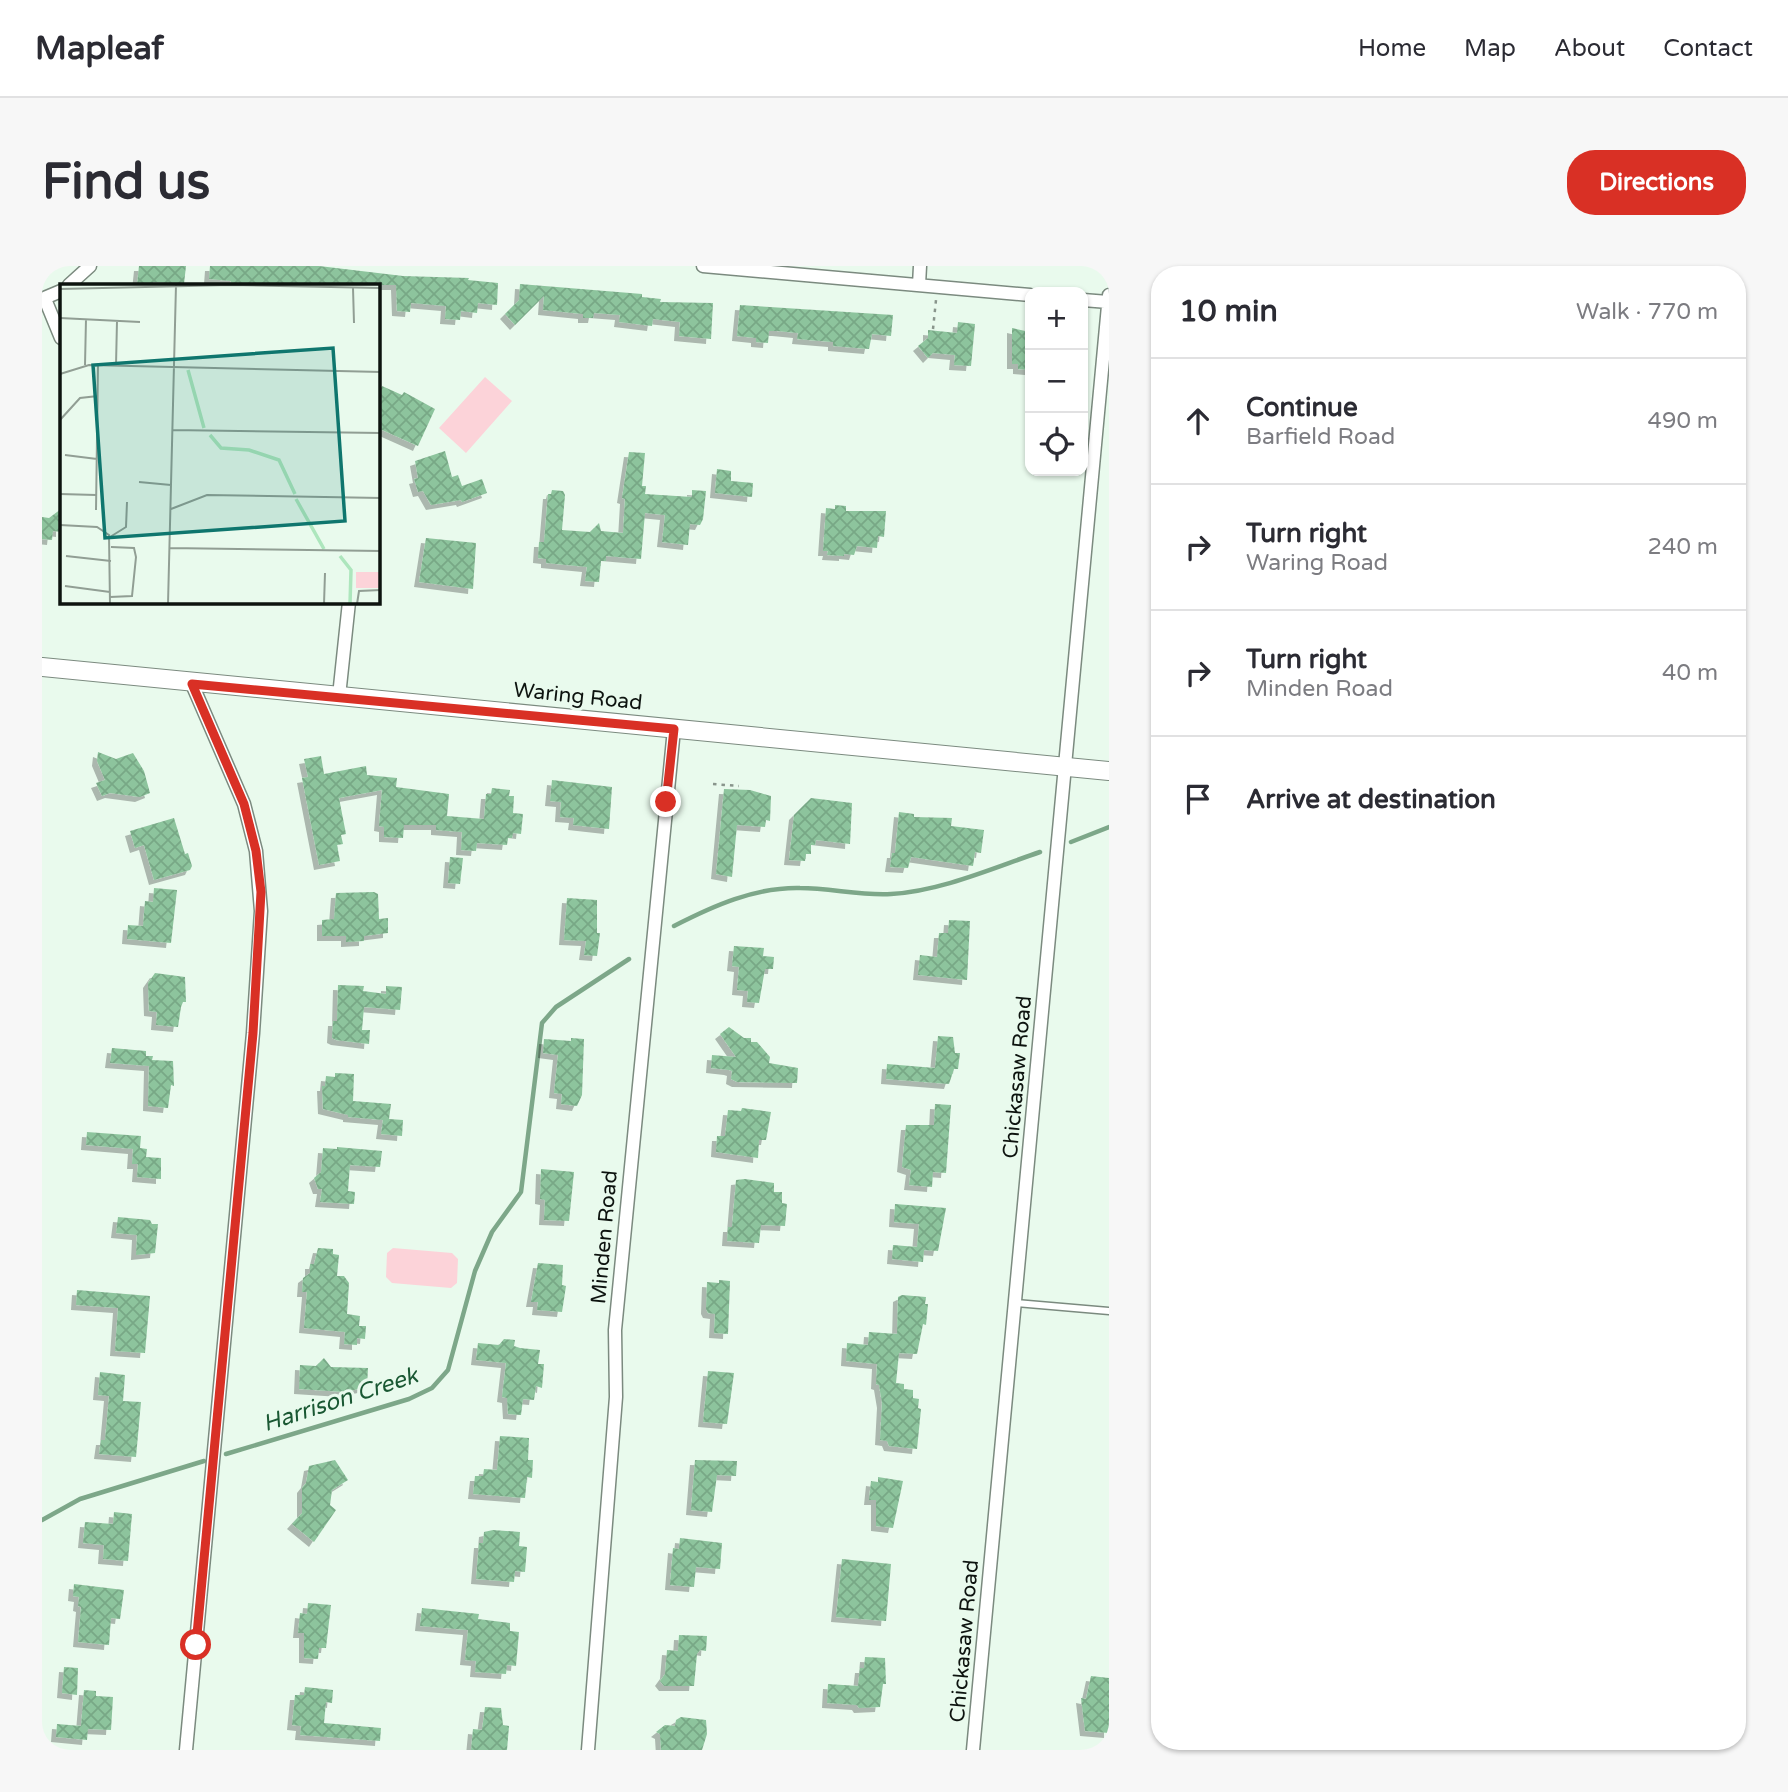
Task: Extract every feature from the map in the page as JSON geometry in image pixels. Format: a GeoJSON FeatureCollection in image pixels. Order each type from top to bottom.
{"type":"FeatureCollection","features":[{"type":"Feature","properties":{"kind":"main road","name":"Waring Road"},"geometry":{"type":"LineString","coordinates":[[42,667],[192,684],[1109,771]]}},
{"type":"Feature","properties":{"kind":"street"},"geometry":{"type":"LineString","coordinates":[[703,266],[1025,295]]}},
{"type":"Feature","properties":{"kind":"street"},"geometry":{"type":"LineString","coordinates":[[919,285],[920,266]]}},
{"type":"Feature","properties":{"kind":"street"},"geometry":{"type":"LineString","coordinates":[[70,284],[86,270]]}},
{"type":"Feature","properties":{"kind":"street"},"geometry":{"type":"LineString","coordinates":[[60,291],[44,299],[60,336]]}},
{"type":"Feature","properties":{"kind":"street"},"geometry":{"type":"LineString","coordinates":[[1103,407],[1109,295]]}},
{"type":"Feature","properties":{"kind":"street"},"geometry":{"type":"LineString","coordinates":[[1088,300],[1108,302]]}},
{"type":"Feature","properties":{"kind":"street","name":"Chickasaw Road"},"geometry":{"type":"LineString","coordinates":[[973,1750],[1016,1303],[1062,766],[1103,407]]}},
{"type":"Feature","properties":{"kind":"street"},"geometry":{"type":"LineString","coordinates":[[339,696],[349,604]]}},
{"type":"Feature","properties":{"kind":"street"},"geometry":{"type":"LineString","coordinates":[[187,1750],[253,1033],[261,911],[256,851],[244,804],[192,684]]}},
{"type":"Feature","properties":{"kind":"street","name":"Minden Road"},"geometry":{"type":"LineString","coordinates":[[588,1750],[616,1397],[615,1330],[674,729]]}},
{"type":"Feature","properties":{"kind":"lane"},"geometry":{"type":"LineString","coordinates":[[1016,1303],[1109,1311]]}},
{"type":"Feature","properties":{"kind":"path"},"geometry":{"type":"LineString","coordinates":[[933,329],[936,300]]}},
{"type":"Feature","properties":{"kind":"path"},"geometry":{"type":"LineString","coordinates":[[713,783],[739,786]]}},
{"type":"Feature","properties":{"kind":"shaded area"},"geometry":{"type":"Polygon","coordinates":[[[485,377],[512,401],[466,453],[439,428],[485,377]]]}},
{"type":"Feature","properties":{"kind":"shaded area"},"geometry":{"type":"Polygon","coordinates":[[[393,1248],[452,1253],[458,1259],[457,1283],[451,1288],[392,1283],[386,1277],[387,1253],[393,1248]]]}},
{"type":"Feature","properties":{"kind":"building"},"geometry":{"type":"Polygon","coordinates":[[[139,266],[186,266],[184,284],[137,284],[139,266]]]}},
{"type":"Feature","properties":{"kind":"building"},"geometry":{"type":"Polygon","coordinates":[[[210,266],[319,266],[403,276],[469,278],[468,280],[498,283],[497,305],[478,303],[477,313],[461,311],[460,320],[445,319],[446,306],[411,303],[410,312],[397,311],[396,285],[230,284],[231,281],[209,279],[210,266]]]}},
{"type":"Feature","properties":{"kind":"building"},"geometry":{"type":"Polygon","coordinates":[[[520,284],[642,294],[642,297],[661,299],[660,302],[713,303],[711,339],[679,336],[680,322],[653,319],[652,326],[619,322],[620,315],[594,313],[593,318],[583,318],[583,314],[543,310],[544,296],[515,325],[505,314],[519,300],[520,284]]]}},
{"type":"Feature","properties":{"kind":"building"},"geometry":{"type":"Polygon","coordinates":[[[740,305],[893,315],[891,336],[872,334],[869,349],[797,339],[798,333],[777,331],[769,331],[768,343],[756,342],[756,338],[737,336],[740,305]]]}},
{"type":"Feature","properties":{"kind":"building"},"geometry":{"type":"Polygon","coordinates":[[[958,322],[975,324],[971,366],[954,365],[955,355],[933,353],[928,358],[918,346],[928,338],[928,330],[957,333],[958,322]]]}},
{"type":"Feature","properties":{"kind":"building"},"geometry":{"type":"Polygon","coordinates":[[[1012,328],[1025,331],[1025,370],[1018,369],[1018,364],[1012,364],[1012,328]]]}},
{"type":"Feature","properties":{"kind":"building"},"geometry":{"type":"Polygon","coordinates":[[[382,386],[402,395],[404,392],[435,409],[418,446],[380,429],[382,386]]]}},
{"type":"Feature","properties":{"kind":"building"},"geometry":{"type":"Polygon","coordinates":[[[445,451],[452,477],[458,475],[462,486],[482,479],[487,493],[462,502],[431,505],[423,491],[418,492],[414,479],[418,478],[415,461],[445,451]]]}},
{"type":"Feature","properties":{"kind":"building"},"geometry":{"type":"Polygon","coordinates":[[[629,452],[645,453],[642,486],[646,486],[645,494],[692,497],[692,490],[706,491],[703,519],[700,525],[690,524],[688,545],[662,542],[665,515],[645,513],[641,559],[606,556],[606,561],[601,561],[599,582],[585,581],[587,567],[546,563],[546,559],[538,558],[539,542],[544,542],[548,494],[551,494],[552,490],[563,491],[565,495],[562,530],[590,532],[599,523],[601,531],[623,533],[625,499],[622,498],[629,452]]]}},
{"type":"Feature","properties":{"kind":"building"},"geometry":{"type":"Polygon","coordinates":[[[717,469],[731,471],[731,481],[753,483],[752,497],[715,493],[717,469]]]}},
{"type":"Feature","properties":{"kind":"building"},"geometry":{"type":"Polygon","coordinates":[[[835,505],[846,506],[846,511],[886,511],[884,537],[878,536],[877,548],[857,546],[854,555],[844,556],[827,555],[828,551],[823,551],[826,508],[835,509],[835,505]]]}},
{"type":"Feature","properties":{"kind":"building"},"geometry":{"type":"Polygon","coordinates":[[[60,510],[60,532],[53,531],[52,540],[42,539],[42,517],[49,518],[60,510]]]}},
{"type":"Feature","properties":{"kind":"building"},"geometry":{"type":"Polygon","coordinates":[[[426,538],[476,543],[473,589],[419,582],[426,538]]]}},
{"type":"Feature","properties":{"kind":"building"},"geometry":{"type":"Polygon","coordinates":[[[98,752],[116,759],[133,753],[144,771],[150,793],[140,797],[110,793],[102,796],[96,783],[105,780],[97,761],[98,752]]]}},
{"type":"Feature","properties":{"kind":"building"},"geometry":{"type":"Polygon","coordinates":[[[321,756],[324,774],[366,766],[367,775],[397,778],[396,787],[449,794],[447,816],[484,819],[486,794],[491,794],[492,788],[510,790],[509,796],[514,796],[513,813],[523,814],[521,834],[513,833],[512,838],[508,838],[507,845],[477,843],[476,851],[461,850],[462,832],[436,830],[436,825],[404,825],[403,838],[384,837],[384,827],[379,826],[382,790],[339,798],[346,834],[341,835],[343,844],[337,845],[340,861],[319,865],[302,778],[308,777],[304,759],[321,756]]]}},
{"type":"Feature","properties":{"kind":"building"},"geometry":{"type":"Polygon","coordinates":[[[552,780],[612,787],[609,829],[573,825],[574,818],[560,817],[561,802],[550,801],[552,780]]]}},
{"type":"Feature","properties":{"kind":"building"},"geometry":{"type":"Polygon","coordinates":[[[724,789],[750,790],[771,796],[770,821],[766,820],[765,827],[737,825],[732,877],[716,874],[724,789]]]}},
{"type":"Feature","properties":{"kind":"building"},"geometry":{"type":"Polygon","coordinates":[[[811,798],[852,803],[850,844],[816,840],[815,845],[811,845],[811,854],[806,854],[805,861],[789,860],[794,815],[811,798]]]}},
{"type":"Feature","properties":{"kind":"building"},"geometry":{"type":"Polygon","coordinates":[[[899,812],[914,814],[914,817],[952,818],[951,826],[984,830],[981,853],[975,852],[973,866],[911,857],[908,868],[890,867],[892,853],[895,853],[899,812]]]}},
{"type":"Feature","properties":{"kind":"building"},"geometry":{"type":"Polygon","coordinates":[[[174,818],[185,854],[188,853],[192,866],[190,870],[154,880],[144,845],[135,848],[130,831],[174,818]]]}},
{"type":"Feature","properties":{"kind":"building"},"geometry":{"type":"Polygon","coordinates":[[[450,857],[463,858],[460,884],[448,883],[450,857]]]}},
{"type":"Feature","properties":{"kind":"building"},"geometry":{"type":"Polygon","coordinates":[[[154,888],[177,890],[171,943],[127,939],[128,925],[143,926],[145,901],[153,902],[154,888]]]}},
{"type":"Feature","properties":{"kind":"building"},"geometry":{"type":"Polygon","coordinates":[[[336,893],[378,894],[379,919],[388,918],[388,933],[364,936],[364,941],[346,942],[346,936],[322,936],[322,920],[334,919],[336,893]]]}},
{"type":"Feature","properties":{"kind":"building"},"geometry":{"type":"Polygon","coordinates":[[[567,898],[597,900],[597,933],[600,933],[597,956],[584,955],[586,941],[564,940],[567,898]]]}},
{"type":"Feature","properties":{"kind":"building"},"geometry":{"type":"Polygon","coordinates":[[[949,920],[970,921],[967,980],[918,975],[920,955],[937,957],[939,933],[948,933],[949,920]]]}},
{"type":"Feature","properties":{"kind":"building"},"geometry":{"type":"Polygon","coordinates":[[[734,946],[764,948],[763,956],[774,957],[773,969],[765,969],[759,1003],[747,1002],[748,991],[737,990],[739,967],[732,966],[734,946]]]}},
{"type":"Feature","properties":{"kind":"building"},"geometry":{"type":"Polygon","coordinates":[[[155,973],[185,977],[186,1002],[183,1002],[181,1007],[178,1027],[156,1025],[157,1012],[149,1011],[148,983],[155,973]]]}},
{"type":"Feature","properties":{"kind":"building"},"geometry":{"type":"Polygon","coordinates":[[[338,985],[364,986],[363,991],[386,994],[386,986],[402,987],[400,1010],[364,1007],[362,1030],[370,1030],[369,1044],[336,1040],[332,1038],[333,1021],[337,1021],[338,985]]]}},
{"type":"Feature","properties":{"kind":"building"},"geometry":{"type":"Polygon","coordinates":[[[729,1027],[744,1038],[751,1038],[751,1042],[757,1042],[770,1057],[769,1063],[798,1068],[797,1083],[737,1082],[731,1079],[732,1071],[711,1068],[712,1055],[736,1057],[720,1034],[729,1027]]]}},
{"type":"Feature","properties":{"kind":"building"},"geometry":{"type":"Polygon","coordinates":[[[938,1036],[953,1037],[955,1053],[960,1053],[958,1069],[954,1069],[949,1084],[886,1079],[887,1064],[935,1068],[938,1036]]]}},
{"type":"Feature","properties":{"kind":"building"},"geometry":{"type":"Polygon","coordinates":[[[571,1038],[584,1039],[582,1095],[577,1106],[561,1104],[562,1094],[554,1093],[558,1055],[543,1053],[544,1039],[571,1041],[571,1038]]]}},
{"type":"Feature","properties":{"kind":"building"},"geometry":{"type":"Polygon","coordinates":[[[112,1048],[146,1051],[146,1056],[153,1056],[152,1060],[173,1061],[174,1086],[171,1085],[168,1108],[148,1106],[149,1066],[110,1063],[112,1048]]]}},
{"type":"Feature","properties":{"kind":"building"},"geometry":{"type":"Polygon","coordinates":[[[335,1073],[354,1074],[353,1101],[391,1104],[389,1119],[403,1120],[402,1136],[381,1134],[383,1120],[348,1117],[323,1109],[322,1086],[325,1086],[326,1076],[335,1077],[335,1073]]]}},
{"type":"Feature","properties":{"kind":"building"},"geometry":{"type":"Polygon","coordinates":[[[935,1104],[951,1105],[946,1173],[933,1172],[932,1187],[909,1185],[911,1170],[902,1167],[906,1125],[934,1125],[935,1104]]]}},
{"type":"Feature","properties":{"kind":"building"},"geometry":{"type":"Polygon","coordinates":[[[742,1108],[771,1112],[766,1140],[759,1140],[758,1158],[716,1152],[717,1136],[725,1136],[728,1110],[741,1111],[742,1108]]]}},
{"type":"Feature","properties":{"kind":"building"},"geometry":{"type":"Polygon","coordinates":[[[87,1132],[141,1136],[140,1148],[147,1149],[146,1157],[161,1158],[161,1179],[137,1177],[138,1164],[132,1164],[133,1149],[86,1145],[87,1132]]]}},
{"type":"Feature","properties":{"kind":"building"},"geometry":{"type":"Polygon","coordinates":[[[323,1148],[382,1151],[380,1167],[350,1165],[348,1191],[355,1192],[354,1204],[320,1202],[322,1189],[318,1189],[314,1178],[321,1172],[323,1148]]]}},
{"type":"Feature","properties":{"kind":"building"},"geometry":{"type":"Polygon","coordinates":[[[541,1169],[574,1172],[569,1221],[544,1220],[545,1200],[540,1199],[541,1169]]]}},
{"type":"Feature","properties":{"kind":"building"},"geometry":{"type":"Polygon","coordinates":[[[736,1180],[774,1183],[774,1192],[782,1192],[782,1203],[787,1204],[785,1226],[761,1225],[759,1243],[727,1241],[728,1227],[732,1227],[736,1180]]]}},
{"type":"Feature","properties":{"kind":"building"},"geometry":{"type":"Polygon","coordinates":[[[895,1204],[946,1208],[938,1251],[924,1250],[923,1262],[892,1259],[893,1245],[917,1247],[919,1224],[894,1222],[895,1204]]]}},
{"type":"Feature","properties":{"kind":"building"},"geometry":{"type":"Polygon","coordinates":[[[118,1217],[150,1220],[152,1224],[158,1224],[155,1253],[136,1255],[137,1235],[116,1233],[118,1217]]]}},
{"type":"Feature","properties":{"kind":"building"},"geometry":{"type":"Polygon","coordinates":[[[318,1248],[333,1249],[333,1254],[339,1255],[337,1276],[344,1276],[349,1283],[347,1314],[360,1316],[359,1326],[366,1326],[365,1339],[357,1338],[357,1345],[344,1344],[345,1332],[304,1328],[307,1292],[302,1292],[303,1278],[310,1273],[310,1264],[314,1264],[318,1248]]]}},
{"type":"Feature","properties":{"kind":"building"},"geometry":{"type":"Polygon","coordinates":[[[538,1263],[563,1265],[562,1285],[566,1286],[562,1312],[537,1310],[538,1302],[531,1302],[538,1263]]]}},
{"type":"Feature","properties":{"kind":"building"},"geometry":{"type":"Polygon","coordinates":[[[719,1280],[730,1281],[728,1334],[714,1333],[715,1314],[708,1313],[706,1309],[707,1282],[719,1283],[719,1280]]]}},
{"type":"Feature","properties":{"kind":"building"},"geometry":{"type":"Polygon","coordinates":[[[77,1290],[150,1296],[145,1353],[115,1351],[118,1308],[76,1305],[77,1290]]]}},
{"type":"Feature","properties":{"kind":"building"},"geometry":{"type":"Polygon","coordinates":[[[898,1297],[926,1297],[925,1304],[928,1304],[926,1325],[923,1324],[917,1354],[899,1353],[896,1383],[904,1384],[904,1389],[913,1390],[913,1398],[919,1399],[918,1408],[921,1409],[917,1449],[889,1446],[887,1441],[880,1440],[882,1403],[879,1385],[876,1384],[877,1364],[846,1361],[847,1343],[868,1345],[869,1332],[897,1334],[898,1297]]]}},
{"type":"Feature","properties":{"kind":"building"},"geometry":{"type":"Polygon","coordinates":[[[504,1339],[515,1340],[514,1346],[520,1348],[540,1350],[538,1364],[544,1364],[542,1388],[536,1386],[534,1400],[523,1399],[521,1415],[508,1414],[507,1398],[502,1397],[506,1363],[476,1360],[478,1343],[499,1345],[504,1339]]]}},
{"type":"Feature","properties":{"kind":"building"},"geometry":{"type":"Polygon","coordinates":[[[324,1358],[331,1367],[368,1368],[367,1387],[345,1392],[299,1389],[300,1365],[316,1366],[324,1358]]]}},
{"type":"Feature","properties":{"kind":"building"},"geometry":{"type":"Polygon","coordinates":[[[708,1371],[734,1373],[727,1424],[703,1422],[708,1371]]]}},
{"type":"Feature","properties":{"kind":"building"},"geometry":{"type":"Polygon","coordinates":[[[100,1372],[125,1375],[123,1401],[141,1402],[136,1457],[99,1454],[101,1440],[105,1440],[109,1396],[98,1395],[100,1372]]]}},
{"type":"Feature","properties":{"kind":"building"},"geometry":{"type":"Polygon","coordinates":[[[500,1436],[529,1438],[528,1460],[533,1460],[532,1478],[527,1477],[525,1498],[473,1494],[475,1476],[483,1476],[484,1469],[497,1470],[500,1436]]]}},
{"type":"Feature","properties":{"kind":"building"},"geometry":{"type":"Polygon","coordinates":[[[335,1460],[348,1480],[332,1490],[330,1505],[336,1510],[314,1542],[292,1524],[302,1513],[302,1488],[306,1483],[309,1466],[335,1460]]]}},
{"type":"Feature","properties":{"kind":"building"},"geometry":{"type":"Polygon","coordinates":[[[695,1460],[737,1461],[736,1476],[717,1475],[712,1512],[691,1510],[695,1460]]]}},
{"type":"Feature","properties":{"kind":"building"},"geometry":{"type":"Polygon","coordinates":[[[878,1477],[903,1481],[893,1528],[876,1526],[876,1500],[869,1500],[871,1481],[878,1482],[878,1477]]]}},
{"type":"Feature","properties":{"kind":"building"},"geometry":{"type":"Polygon","coordinates":[[[114,1512],[132,1514],[128,1561],[103,1559],[104,1545],[83,1543],[85,1522],[113,1524],[114,1512]]]}},
{"type":"Feature","properties":{"kind":"building"},"geometry":{"type":"Polygon","coordinates":[[[484,1532],[520,1532],[519,1546],[527,1547],[525,1572],[515,1571],[514,1582],[476,1579],[479,1543],[483,1543],[484,1532]]]}},
{"type":"Feature","properties":{"kind":"building"},"geometry":{"type":"Polygon","coordinates":[[[680,1538],[722,1543],[720,1569],[696,1567],[694,1587],[670,1585],[673,1548],[679,1549],[680,1538]]]}},
{"type":"Feature","properties":{"kind":"building"},"geometry":{"type":"Polygon","coordinates":[[[842,1559],[891,1564],[886,1621],[836,1617],[842,1559]]]}},
{"type":"Feature","properties":{"kind":"building"},"geometry":{"type":"Polygon","coordinates":[[[74,1584],[124,1590],[120,1619],[111,1618],[109,1645],[78,1642],[81,1607],[78,1606],[79,1597],[73,1596],[74,1584]]]}},
{"type":"Feature","properties":{"kind":"building"},"geometry":{"type":"Polygon","coordinates":[[[308,1603],[331,1605],[326,1648],[319,1648],[318,1659],[304,1658],[304,1633],[298,1633],[300,1613],[307,1614],[308,1603]]]}},
{"type":"Feature","properties":{"kind":"building"},"geometry":{"type":"Polygon","coordinates":[[[422,1608],[479,1614],[478,1619],[510,1623],[510,1631],[519,1632],[516,1666],[507,1665],[506,1674],[475,1672],[476,1661],[465,1660],[468,1630],[420,1626],[422,1608]]]}},
{"type":"Feature","properties":{"kind":"building"},"geometry":{"type":"Polygon","coordinates":[[[679,1635],[707,1636],[706,1651],[700,1650],[697,1654],[694,1686],[664,1686],[660,1681],[665,1674],[667,1650],[678,1651],[679,1635]]]}},
{"type":"Feature","properties":{"kind":"building"},"geometry":{"type":"Polygon","coordinates":[[[865,1657],[885,1658],[886,1684],[883,1684],[880,1707],[859,1708],[857,1705],[827,1703],[828,1684],[858,1686],[860,1668],[864,1668],[865,1657]]]}},
{"type":"Feature","properties":{"kind":"building"},"geometry":{"type":"Polygon","coordinates":[[[64,1667],[78,1668],[77,1695],[62,1693],[64,1667]]]}},
{"type":"Feature","properties":{"kind":"building"},"geometry":{"type":"Polygon","coordinates":[[[1091,1676],[1109,1678],[1109,1733],[1085,1731],[1081,1698],[1086,1699],[1091,1676]]]}},
{"type":"Feature","properties":{"kind":"building"},"geometry":{"type":"Polygon","coordinates":[[[305,1687],[333,1690],[332,1703],[326,1702],[324,1723],[381,1728],[380,1741],[300,1735],[301,1726],[292,1725],[295,1695],[304,1695],[305,1687]]]}},
{"type":"Feature","properties":{"kind":"building"},"geometry":{"type":"Polygon","coordinates":[[[84,1690],[96,1691],[96,1696],[113,1697],[111,1730],[88,1729],[87,1740],[56,1737],[57,1724],[81,1726],[84,1690]]]}},
{"type":"Feature","properties":{"kind":"building"},"geometry":{"type":"Polygon","coordinates":[[[485,1707],[501,1708],[503,1725],[509,1726],[507,1750],[471,1750],[473,1729],[482,1730],[485,1707]]]}},
{"type":"Feature","properties":{"kind":"building"},"geometry":{"type":"Polygon","coordinates":[[[681,1717],[706,1720],[707,1734],[702,1750],[661,1750],[660,1734],[656,1732],[665,1725],[675,1726],[676,1720],[681,1717]]]}},
{"type":"Feature","properties":{"kind":"waterway","name":"Harrison Creek"},"geometry":{"type":"LineString","coordinates":[[1071,842],[1109,827]]}},
{"type":"Feature","properties":{"kind":"waterway","name":"Harrison Creek"},"geometry":{"type":"LineString","coordinates":[[674,926],[704,911],[751,894],[800,888],[880,894],[910,892],[967,878],[1040,852]]}},
{"type":"Feature","properties":{"kind":"waterway","name":"Harrison Creek"},"geometry":{"type":"LineString","coordinates":[[226,1454],[409,1399],[432,1388],[448,1370],[475,1271],[492,1232],[521,1192],[542,1023],[556,1007],[629,959]]}},
{"type":"Feature","properties":{"kind":"waterway","name":"Harrison Creek"},"geometry":{"type":"LineString","coordinates":[[42,1520],[80,1499],[204,1461]]}},
{"type":"Feature","properties":{"kind":"route"},"geometry":{"type":"LineString","coordinates":[[196,1645],[253,1033],[261,892],[256,851],[244,804],[192,684],[674,729],[666,802]]}}]}
